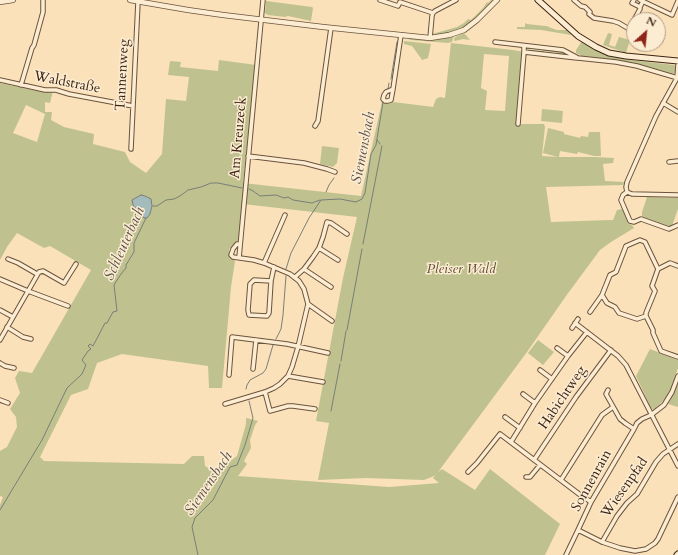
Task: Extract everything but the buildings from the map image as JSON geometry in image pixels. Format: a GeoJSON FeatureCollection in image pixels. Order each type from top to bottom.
{"type":"FeatureCollection","features":[{"type":"Feature","properties":{"kind":"main road"},"geometry":{"type":"LineString","coordinates":[[538,0],[578,36],[609,53],[630,57],[678,61]]}},
{"type":"Feature","properties":{"kind":"street"},"geometry":{"type":"LineString","coordinates":[[0,2],[14,0]]}},
{"type":"Feature","properties":{"kind":"street","name":"Waldstraße"},"geometry":{"type":"LineString","coordinates":[[22,85],[43,12],[43,0]]}},
{"type":"Feature","properties":{"kind":"street"},"geometry":{"type":"LineString","coordinates":[[130,0],[190,11],[261,20],[430,38],[448,35],[464,30],[477,20],[497,0]]}},
{"type":"Feature","properties":{"kind":"street","name":"Am Kreuzeck"},"geometry":{"type":"LineString","coordinates":[[239,258],[263,0]]}},
{"type":"Feature","properties":{"kind":"street"},"geometry":{"type":"LineString","coordinates":[[380,0],[398,6],[400,1],[433,13]]}},
{"type":"Feature","properties":{"kind":"street"},"geometry":{"type":"LineString","coordinates":[[430,38],[433,13],[454,0]]}},
{"type":"Feature","properties":{"kind":"street"},"geometry":{"type":"LineString","coordinates":[[574,0],[581,6],[585,7],[590,12],[589,14],[594,18],[613,21],[629,29],[640,9],[641,1],[672,16],[678,1]]}},
{"type":"Feature","properties":{"kind":"street"},"geometry":{"type":"LineString","coordinates":[[634,0],[632,3],[640,7]]}},
{"type":"Feature","properties":{"kind":"street","name":"Tannenweg"},"geometry":{"type":"LineString","coordinates":[[131,149],[138,2]]}},
{"type":"Feature","properties":{"kind":"street"},"geometry":{"type":"LineString","coordinates":[[315,126],[318,121],[331,28]]}},
{"type":"Feature","properties":{"kind":"street"},"geometry":{"type":"LineString","coordinates":[[393,89],[401,35]]}},
{"type":"Feature","properties":{"kind":"street"},"geometry":{"type":"LineString","coordinates":[[495,42],[563,50],[578,58]]}},
{"type":"Feature","properties":{"kind":"street"},"geometry":{"type":"LineString","coordinates":[[518,124],[524,46]]}},
{"type":"Feature","properties":{"kind":"street"},"geometry":{"type":"LineString","coordinates":[[524,52],[616,62],[637,66],[677,78]]}},
{"type":"Feature","properties":{"kind":"street"},"geometry":{"type":"LineString","coordinates":[[627,192],[627,182],[656,116],[677,78],[678,65]]}},
{"type":"Feature","properties":{"kind":"street","name":"Waldstraße"},"geometry":{"type":"LineString","coordinates":[[0,80],[133,106]]}},
{"type":"Feature","properties":{"kind":"street"},"geometry":{"type":"LineString","coordinates":[[664,103],[678,112]]}},
{"type":"Feature","properties":{"kind":"street"},"geometry":{"type":"LineString","coordinates":[[248,156],[309,164],[327,168],[335,172]]}},
{"type":"Feature","properties":{"kind":"street"},"geometry":{"type":"LineString","coordinates":[[669,162],[678,161]]}},
{"type":"Feature","properties":{"kind":"street"},"geometry":{"type":"LineString","coordinates":[[627,192],[632,194],[678,195]]}},
{"type":"Feature","properties":{"kind":"street"},"geometry":{"type":"LineString","coordinates":[[627,192],[623,195],[621,200],[630,221],[634,222],[641,219],[669,229],[678,225]]}},
{"type":"Feature","properties":{"kind":"street"},"geometry":{"type":"LineString","coordinates":[[264,263],[284,215]]}},
{"type":"Feature","properties":{"kind":"street"},"geometry":{"type":"LineString","coordinates":[[295,277],[313,257],[323,237],[327,222],[331,223],[347,234]]}},
{"type":"Feature","properties":{"kind":"street"},"geometry":{"type":"LineString","coordinates":[[590,312],[602,295],[610,275],[616,272],[626,246],[640,240],[646,242],[658,269],[652,286],[655,291],[646,316],[661,351],[678,357]]}},
{"type":"Feature","properties":{"kind":"street"},"geometry":{"type":"LineString","coordinates":[[225,404],[274,388],[288,376],[298,347],[308,304],[304,289],[295,277],[264,263],[233,257],[231,255],[233,249],[237,244],[240,245]]}},
{"type":"Feature","properties":{"kind":"street"},"geometry":{"type":"LineString","coordinates":[[318,248],[338,260]]}},
{"type":"Feature","properties":{"kind":"street"},"geometry":{"type":"LineString","coordinates":[[8,259],[37,274]]}},
{"type":"Feature","properties":{"kind":"street"},"geometry":{"type":"LineString","coordinates":[[658,269],[670,263],[678,266]]}},
{"type":"Feature","properties":{"kind":"street"},"geometry":{"type":"LineString","coordinates":[[0,340],[39,272],[43,271],[64,283],[76,264]]}},
{"type":"Feature","properties":{"kind":"street"},"geometry":{"type":"LineString","coordinates":[[271,281],[254,280],[250,284],[249,315],[267,316],[269,313],[271,281],[274,267]]}},
{"type":"Feature","properties":{"kind":"street"},"geometry":{"type":"LineString","coordinates":[[304,268],[331,287]]}},
{"type":"Feature","properties":{"kind":"street"},"geometry":{"type":"LineString","coordinates":[[0,278],[28,291],[68,306]]}},
{"type":"Feature","properties":{"kind":"street"},"geometry":{"type":"LineString","coordinates":[[602,295],[607,303],[615,307],[619,313],[637,319],[646,316]]}},
{"type":"Feature","properties":{"kind":"street"},"geometry":{"type":"LineString","coordinates":[[308,304],[332,322]]}},
{"type":"Feature","properties":{"kind":"street"},"geometry":{"type":"LineString","coordinates":[[0,310],[13,318]]}},
{"type":"Feature","properties":{"kind":"street"},"geometry":{"type":"LineString","coordinates":[[572,328],[578,320]]}},
{"type":"Feature","properties":{"kind":"street"},"geometry":{"type":"LineString","coordinates":[[575,323],[611,350],[626,365],[678,466]]}},
{"type":"Feature","properties":{"kind":"street"},"geometry":{"type":"LineString","coordinates":[[8,327],[23,337],[31,339]]}},
{"type":"Feature","properties":{"kind":"street"},"geometry":{"type":"LineString","coordinates":[[511,442],[535,403],[568,356],[588,333]]}},
{"type":"Feature","properties":{"kind":"street"},"geometry":{"type":"LineString","coordinates":[[229,375],[232,337],[287,344],[328,353]]}},
{"type":"Feature","properties":{"kind":"street"},"geometry":{"type":"LineString","coordinates":[[252,369],[256,340]]}},
{"type":"Feature","properties":{"kind":"street"},"geometry":{"type":"LineString","coordinates":[[557,348],[568,356]]}},
{"type":"Feature","properties":{"kind":"street","name":"Habichtweg"},"geometry":{"type":"LineString","coordinates":[[534,460],[576,397],[611,350]]}},
{"type":"Feature","properties":{"kind":"street"},"geometry":{"type":"LineString","coordinates":[[0,363],[14,368]]}},
{"type":"Feature","properties":{"kind":"street"},"geometry":{"type":"LineString","coordinates":[[540,370],[552,379]]}},
{"type":"Feature","properties":{"kind":"street"},"geometry":{"type":"LineString","coordinates":[[288,376],[323,382]]}},
{"type":"Feature","properties":{"kind":"street","name":"Sonnenrain"},"geometry":{"type":"LineString","coordinates":[[678,376],[672,392],[667,400],[660,408],[637,423],[591,502],[578,530],[602,542],[641,553],[655,543],[678,497]]}},
{"type":"Feature","properties":{"kind":"street"},"geometry":{"type":"LineString","coordinates":[[608,390],[606,394],[620,419],[634,429]]}},
{"type":"Feature","properties":{"kind":"street"},"geometry":{"type":"LineString","coordinates":[[265,392],[270,411],[288,406],[316,409]]}},
{"type":"Feature","properties":{"kind":"street"},"geometry":{"type":"LineString","coordinates":[[523,394],[535,403]]}},
{"type":"Feature","properties":{"kind":"street"},"geometry":{"type":"LineString","coordinates":[[0,400],[8,403]]}},
{"type":"Feature","properties":{"kind":"street"},"geometry":{"type":"LineString","coordinates":[[561,480],[602,415],[613,407]]}},
{"type":"Feature","properties":{"kind":"street"},"geometry":{"type":"LineString","coordinates":[[505,417],[520,428]]}},
{"type":"Feature","properties":{"kind":"street"},"geometry":{"type":"LineString","coordinates":[[468,472],[477,464],[500,434],[578,494],[591,502]]}},
{"type":"Feature","properties":{"kind":"street","name":"Wiesenpfad"},"geometry":{"type":"LineString","coordinates":[[602,542],[618,516],[636,494],[659,458],[678,444]]}},
{"type":"Feature","properties":{"kind":"street"},"geometry":{"type":"LineString","coordinates":[[526,477],[530,477],[540,465]]}},
{"type":"Feature","properties":{"kind":"street"},"geometry":{"type":"LineString","coordinates":[[566,555],[578,530]]}},
{"type":"Feature","properties":{"kind":"green space"},"geometry":{"type":"Polygon","coordinates":[[[491,0],[494,0],[480,15],[461,29],[453,32],[432,34],[457,27],[468,19],[471,20],[487,2],[488,3],[491,0]]]}},
{"type":"Feature","properties":{"kind":"green space"},"geometry":{"type":"Polygon","coordinates":[[[266,1],[312,7],[311,21],[288,16],[268,15],[265,13],[266,1]]]}},
{"type":"Feature","properties":{"kind":"green space"},"geometry":{"type":"Polygon","coordinates":[[[525,23],[547,26],[557,30],[567,30],[571,35],[541,30],[517,29],[517,27],[525,27],[525,23]]]}},
{"type":"Feature","properties":{"kind":"green space"},"geometry":{"type":"Polygon","coordinates":[[[462,33],[454,36],[452,42],[448,43],[410,40],[408,38],[435,40],[462,33]]]}},
{"type":"Feature","properties":{"kind":"green space"},"geometry":{"type":"Polygon","coordinates":[[[464,33],[470,40],[454,40],[455,37],[464,33]]]}},
{"type":"Feature","properties":{"kind":"green space"},"geometry":{"type":"Polygon","coordinates":[[[608,33],[612,34],[609,45],[615,47],[619,37],[626,39],[626,53],[603,45],[608,33]]]}},
{"type":"Feature","properties":{"kind":"green space"},"geometry":{"type":"Polygon","coordinates":[[[404,41],[431,44],[428,58],[422,60],[412,46],[404,44],[404,41]]]}},
{"type":"Feature","properties":{"kind":"green space"},"geometry":{"type":"Polygon","coordinates":[[[582,41],[614,56],[630,60],[674,65],[676,67],[676,72],[672,75],[606,59],[582,56],[576,53],[576,50],[582,41]]]}},
{"type":"Feature","properties":{"kind":"green space","name":"Pleiser Wald"},"geometry":{"type":"Polygon","coordinates":[[[451,43],[524,52],[518,124],[544,124],[542,156],[558,157],[543,153],[548,128],[580,138],[581,136],[588,137],[589,132],[600,132],[601,156],[560,151],[559,157],[614,158],[613,163],[603,164],[605,181],[624,182],[623,185],[546,187],[551,222],[613,220],[617,210],[622,209],[629,224],[634,228],[600,250],[438,472],[442,469],[475,490],[490,469],[560,524],[545,555],[0,555],[0,505],[3,497],[0,496],[0,451],[7,447],[17,427],[16,417],[10,409],[20,393],[15,378],[19,371],[32,373],[91,270],[50,246],[44,248],[17,233],[0,260],[0,83],[43,92],[53,91],[50,103],[45,102],[45,112],[52,112],[51,120],[64,127],[94,134],[93,144],[125,152],[130,162],[146,173],[162,154],[166,99],[186,101],[189,77],[168,75],[170,61],[181,62],[180,67],[218,71],[219,60],[256,65],[243,183],[361,196],[382,102],[391,100],[393,102],[433,107],[436,99],[440,97],[445,98],[451,43]],[[484,54],[481,88],[487,91],[485,110],[505,111],[509,56],[484,54]],[[26,105],[13,133],[37,142],[45,114],[26,105]],[[243,204],[239,240],[229,249],[230,257],[235,261],[231,287],[222,388],[209,388],[208,366],[122,354],[97,363],[88,389],[71,395],[40,457],[44,461],[184,464],[192,456],[204,456],[205,466],[210,469],[221,468],[237,456],[246,424],[246,418],[258,421],[255,425],[250,440],[251,448],[244,461],[247,464],[238,476],[389,487],[439,483],[433,478],[436,474],[424,480],[366,478],[318,480],[329,423],[316,421],[343,278],[357,217],[243,204]],[[133,205],[138,210],[150,214],[152,206],[133,205]]]}},
{"type":"Feature","properties":{"kind":"green space"},"geometry":{"type":"Polygon","coordinates":[[[527,47],[530,47],[530,50],[542,51],[544,49],[563,51],[568,54],[560,55],[559,53],[545,51],[542,53],[526,51],[527,47]]]}},
{"type":"Feature","properties":{"kind":"green space"},"geometry":{"type":"Polygon","coordinates":[[[542,109],[563,111],[562,123],[541,121],[542,109]]]}},
{"type":"Feature","properties":{"kind":"green space"},"geometry":{"type":"Polygon","coordinates":[[[322,146],[339,148],[337,163],[333,167],[320,164],[322,146]]]}},
{"type":"Feature","properties":{"kind":"green space"},"geometry":{"type":"Polygon","coordinates":[[[647,197],[678,198],[678,209],[672,226],[668,227],[642,218],[642,212],[647,197]]]}},
{"type":"Feature","properties":{"kind":"green space"},"geometry":{"type":"Polygon","coordinates":[[[538,340],[554,352],[543,365],[528,353],[538,340]]]}},
{"type":"Feature","properties":{"kind":"green space"},"geometry":{"type":"Polygon","coordinates":[[[650,349],[678,360],[678,368],[668,396],[654,410],[651,408],[636,376],[650,349]]]}},
{"type":"Feature","properties":{"kind":"green space"},"geometry":{"type":"Polygon","coordinates":[[[678,382],[678,407],[668,404],[678,382]]]}},
{"type":"Feature","properties":{"kind":"water"},"geometry":{"type":"Polygon","coordinates":[[[141,195],[151,199],[152,206],[150,214],[147,218],[144,218],[133,205],[132,200],[141,195]]]}},
{"type":"Feature","properties":{"kind":"waterway","name":"Siemensbach"},"geometry":{"type":"LineString","coordinates":[[391,79],[397,42]]}},
{"type":"Feature","properties":{"kind":"waterway","name":"Siemensbach"},"geometry":{"type":"LineString","coordinates":[[388,89],[389,83]]}},
{"type":"Feature","properties":{"kind":"waterway","name":"Siemensbach"},"geometry":{"type":"LineString","coordinates":[[286,269],[291,253],[309,218],[321,200],[340,199],[356,202],[362,199],[365,193],[371,154],[376,145],[383,102]]}},
{"type":"Feature","properties":{"kind":"waterway","name":"Siemensbach"},"geometry":{"type":"LineString","coordinates":[[377,140],[380,144]]}},
{"type":"Feature","properties":{"kind":"waterway"},"geometry":{"type":"LineString","coordinates":[[363,244],[382,146]]}},
{"type":"Feature","properties":{"kind":"waterway"},"geometry":{"type":"LineString","coordinates":[[326,192],[334,178]]}},
{"type":"Feature","properties":{"kind":"waterway","name":"Schleuterbach"},"geometry":{"type":"LineString","coordinates":[[153,206],[157,206],[166,200],[174,199],[188,190],[211,183],[242,188]]}},
{"type":"Feature","properties":{"kind":"waterway","name":"Schleuterbach"},"geometry":{"type":"LineString","coordinates":[[249,189],[260,196],[276,195],[312,203],[320,200]]}},
{"type":"Feature","properties":{"kind":"waterway","name":"Schleuterbach"},"geometry":{"type":"LineString","coordinates":[[0,510],[42,440],[67,388],[82,374],[86,365],[82,360],[91,349],[88,346],[90,344],[93,346],[105,323],[107,323],[113,312],[117,311],[114,285],[126,268],[126,265],[134,252],[134,243],[146,218]]}},
{"type":"Feature","properties":{"kind":"waterway"},"geometry":{"type":"LineString","coordinates":[[347,330],[362,249]]}},
{"type":"Feature","properties":{"kind":"waterway","name":"Siemensbach"},"geometry":{"type":"LineString","coordinates":[[276,339],[281,329],[286,276]]}},
{"type":"Feature","properties":{"kind":"waterway"},"geometry":{"type":"LineString","coordinates":[[341,361],[346,331]]}},
{"type":"Feature","properties":{"kind":"waterway","name":"Siemensbach"},"geometry":{"type":"LineString","coordinates":[[246,389],[250,380],[263,373],[266,369],[273,345]]}},
{"type":"Feature","properties":{"kind":"waterway"},"geometry":{"type":"LineString","coordinates":[[331,411],[340,364]]}},
{"type":"Feature","properties":{"kind":"waterway","name":"Siemensbach"},"geometry":{"type":"LineString","coordinates":[[198,555],[192,527],[195,518],[213,500],[230,467],[237,465],[253,418],[249,401]]}}]}
